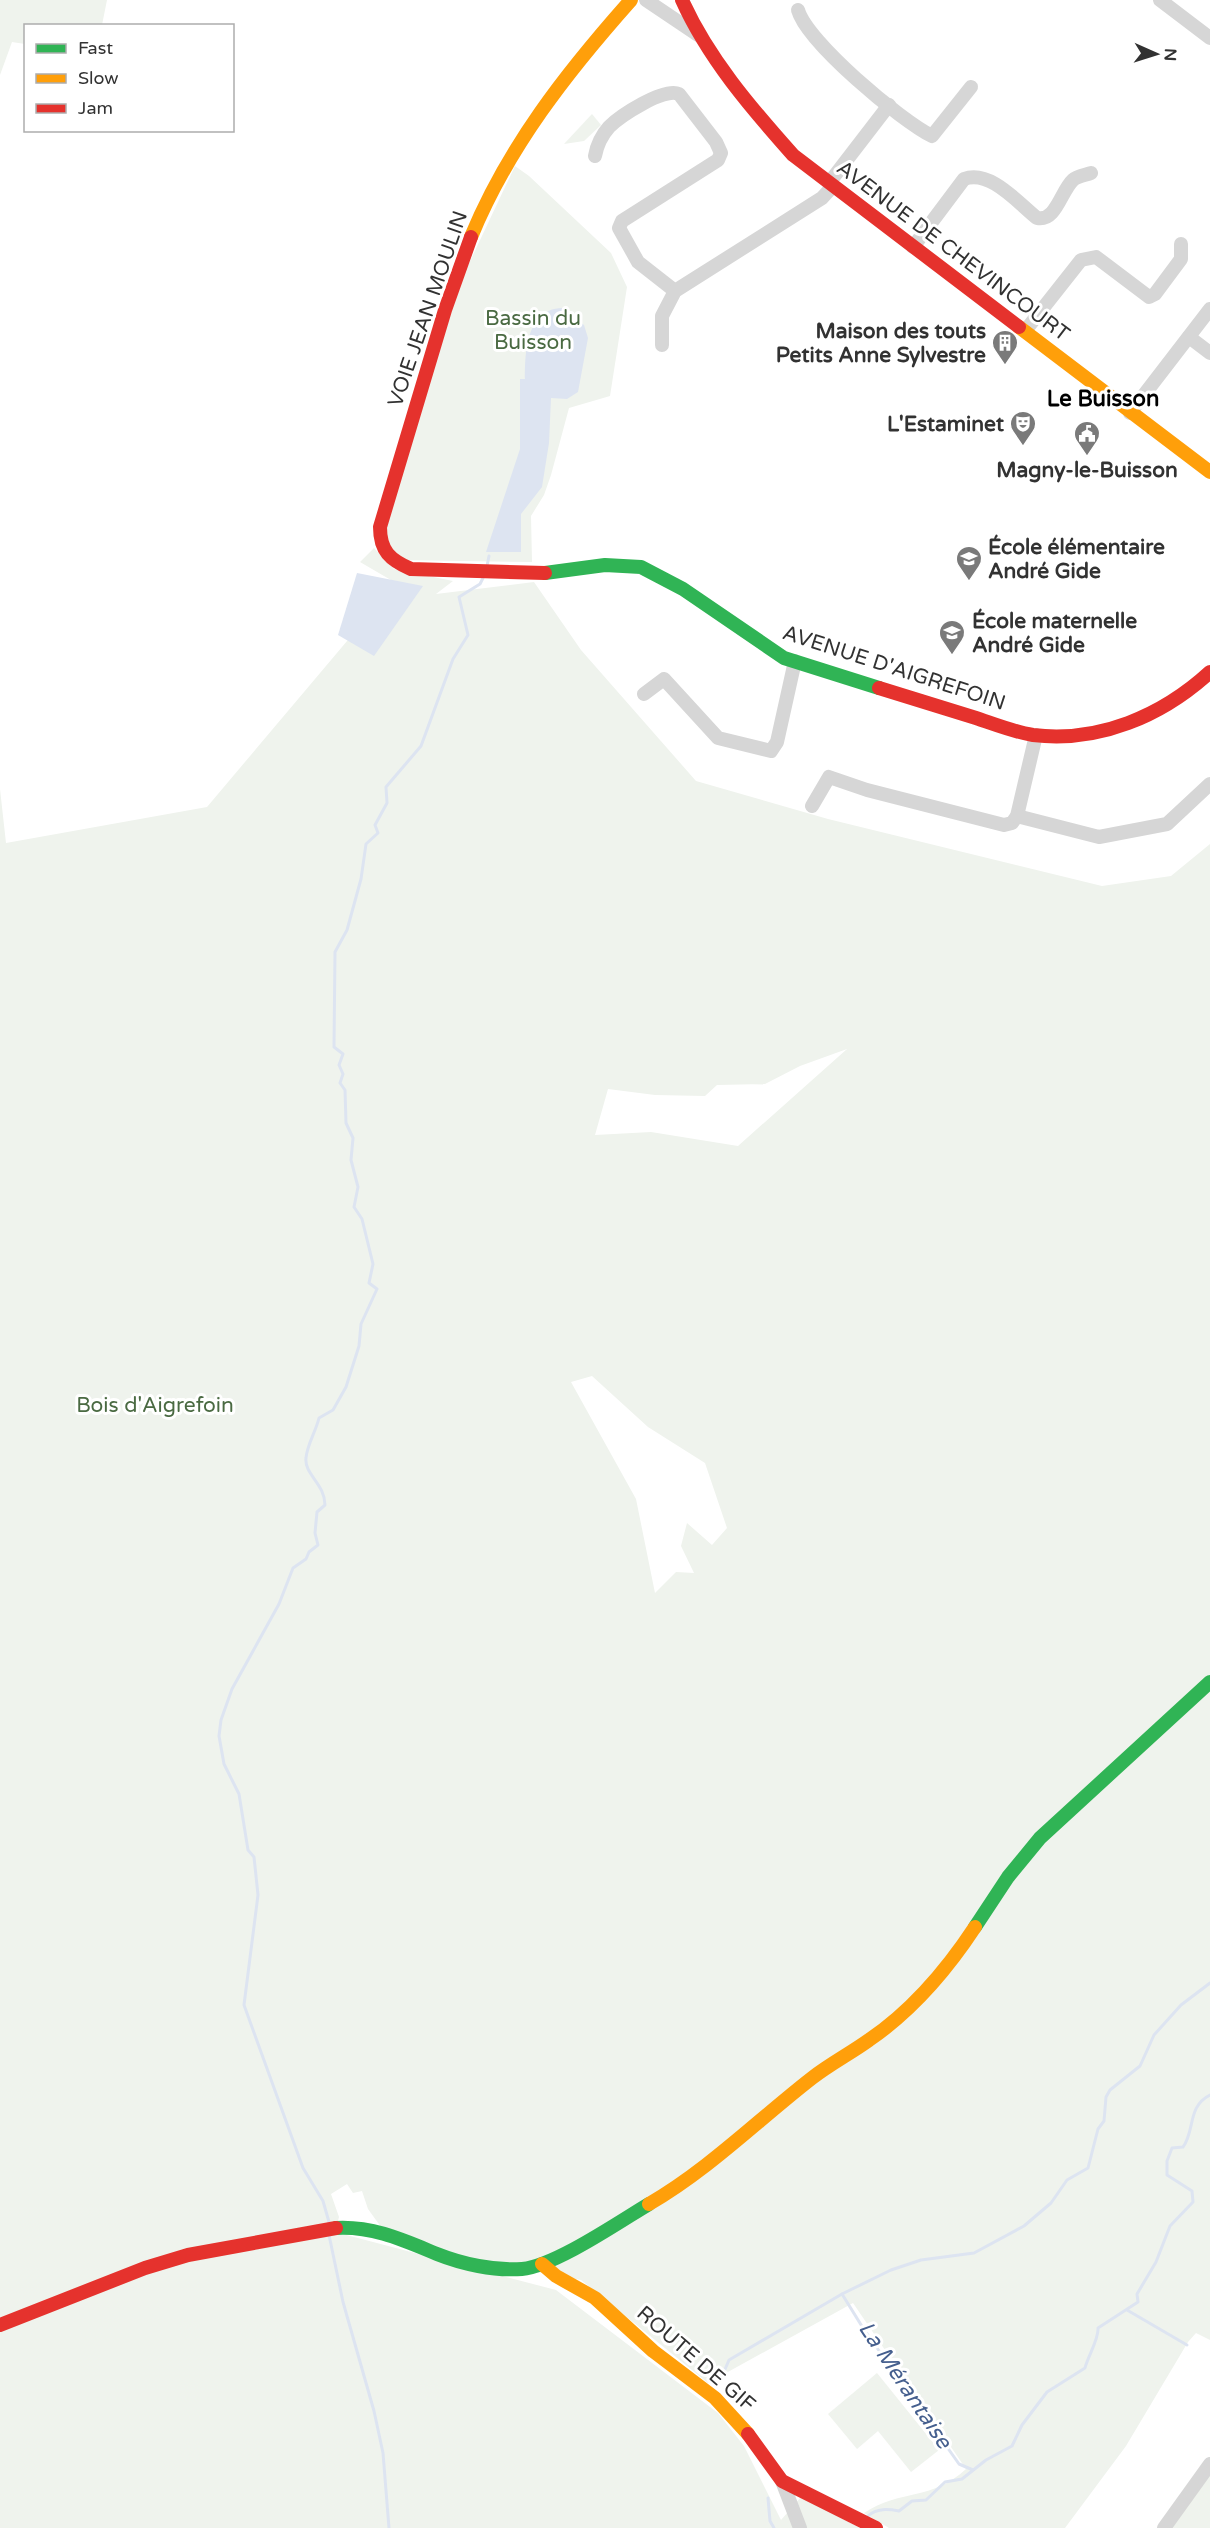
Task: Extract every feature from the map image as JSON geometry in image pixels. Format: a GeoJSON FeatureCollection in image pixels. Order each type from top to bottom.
{"type":"FeatureCollection","features":[{"type":"Feature","properties":{"kind":"street","name":"VOIE JEAN MOULIN"},"geometry":{"type":"LineString","coordinates":[[394,562],[383,549],[380,527],[449,296],[468,245],[488,199],[531,126],[584,52],[631,0]]}},
{"type":"Feature","properties":{"kind":"street","name":"AVENUE DE CHEVINCOURT"},"geometry":{"type":"LineString","coordinates":[[646,0],[698,35]]}},
{"type":"Feature","properties":{"kind":"street","name":"AVENUE DE CHEVINCOURT"},"geometry":{"type":"LineString","coordinates":[[682,0],[698,35],[764,123],[793,155],[1210,472]]}},
{"type":"Feature","properties":{"kind":"street"},"geometry":{"type":"LineString","coordinates":[[1160,0],[1210,38]]}},
{"type":"Feature","properties":{"kind":"street"},"geometry":{"type":"LineString","coordinates":[[798,10],[806,26],[847,73],[932,136],[971,87]]}},
{"type":"Feature","properties":{"kind":"street"},"geometry":{"type":"LineString","coordinates":[[595,156],[598,142],[610,126],[662,93],[678,94],[716,141],[721,153],[718,160],[622,221],[619,228],[638,262],[675,291]]}},
{"type":"Feature","properties":{"kind":"street"},"geometry":{"type":"LineString","coordinates":[[662,345],[662,316],[675,291],[822,198],[889,105]]}},
{"type":"Feature","properties":{"kind":"street"},"geometry":{"type":"LineString","coordinates":[[913,247],[964,179],[975,176],[990,181],[1036,218],[1042,219],[1049,215],[1073,179],[1091,173]]}},
{"type":"Feature","properties":{"kind":"street"},"geometry":{"type":"LineString","coordinates":[[1025,332],[1081,260],[1090,257],[1101,260],[1149,297],[1155,294],[1181,259],[1181,244]]}},
{"type":"Feature","properties":{"kind":"street"},"geometry":{"type":"LineString","coordinates":[[1131,413],[1210,309]]}},
{"type":"Feature","properties":{"kind":"street"},"geometry":{"type":"LineString","coordinates":[[1189,337],[1210,353]]}},
{"type":"Feature","properties":{"kind":"street","name":"AVENUE D'AIGREFOIN"},"geometry":{"type":"LineString","coordinates":[[394,562],[411,569],[511,574],[538,574],[605,565],[641,567],[667,578],[784,658],[1000,726],[1036,735],[1087,734],[1124,726],[1192,691],[1210,672]]}},
{"type":"Feature","properties":{"kind":"street"},"geometry":{"type":"LineString","coordinates":[[644,694],[664,679],[718,738],[771,751],[777,742],[795,661]]}},
{"type":"Feature","properties":{"kind":"street"},"geometry":{"type":"LineString","coordinates":[[812,806],[830,777],[867,790],[1004,825],[1012,823],[1017,816],[1036,735]]}},
{"type":"Feature","properties":{"kind":"street"},"geometry":{"type":"LineString","coordinates":[[1017,816],[1100,837],[1167,824],[1210,784]]}},
{"type":"Feature","properties":{"kind":"street"},"geometry":{"type":"LineString","coordinates":[[0,2325],[145,2268],[188,2255],[260,2239],[339,2228],[377,2230],[452,2260],[475,2265],[524,2269],[542,2264],[619,2224],[675,2189],[814,2076],[871,2038],[922,1997],[953,1961],[1008,1877],[1040,1838],[1210,1682]]}},
{"type":"Feature","properties":{"kind":"street","name":"ROUTE DE GIF"},"geometry":{"type":"LineString","coordinates":[[542,2264],[556,2276],[595,2298],[653,2351],[710,2394],[753,2439],[782,2481],[876,2528]]}},
{"type":"Feature","properties":{"kind":"street"},"geometry":{"type":"LineString","coordinates":[[1164,2528],[1210,2464]]}},
{"type":"Feature","properties":{"kind":"street"},"geometry":{"type":"LineString","coordinates":[[782,2481],[800,2528]]}},
{"type":"Feature","properties":{"kind":"green space"},"geometry":{"type":"Polygon","coordinates":[[[0,0],[107,0],[102,24],[24,24],[24,44],[12,42],[0,75],[0,0]]]}},
{"type":"Feature","properties":{"kind":"green space"},"geometry":{"type":"Polygon","coordinates":[[[592,114],[601,125],[584,141],[564,144],[592,114]]]}},
{"type":"Feature","properties":{"kind":"green space","name":"Bassin du Buisson"},"geometry":{"type":"Polygon","coordinates":[[[515,166],[529,176],[611,253],[627,287],[610,396],[569,408],[544,495],[531,516],[532,562],[399,560],[387,545],[386,519],[456,291],[515,166]]]}},
{"type":"Feature","properties":{"kind":"green space","name":"Bois d'Aigrefoin"},"geometry":{"type":"Polygon","coordinates":[[[374,548],[394,569],[453,581],[436,594],[534,582],[581,650],[696,781],[828,819],[1102,886],[1171,876],[1210,844],[1210,2340],[1196,2333],[1188,2342],[1126,2446],[1065,2528],[889,2528],[864,2513],[890,2500],[941,2486],[966,2469],[853,2303],[708,2383],[581,2280],[470,2260],[381,2227],[368,2209],[362,2191],[353,2193],[347,2184],[331,2194],[339,2217],[335,2232],[556,2290],[718,2413],[744,2446],[781,2520],[801,2497],[860,2528],[0,2528],[0,789],[6,843],[207,807],[396,583],[360,562],[374,548]],[[847,1049],[800,1066],[765,1084],[717,1085],[705,1096],[655,1095],[608,1089],[595,1135],[651,1132],[738,1146],[847,1049]],[[592,1376],[571,1382],[636,1499],[655,1593],[676,1572],[694,1573],[681,1546],[687,1523],[712,1545],[727,1528],[705,1463],[648,1427],[592,1376]]]}},
{"type":"Feature","properties":{"kind":"green space"},"geometry":{"type":"Polygon","coordinates":[[[877,2373],[939,2450],[911,2472],[878,2431],[857,2449],[828,2414],[877,2373]]]}},
{"type":"Feature","properties":{"kind":"green space"},"geometry":{"type":"Polygon","coordinates":[[[1210,2473],[1210,2528],[1171,2528],[1210,2473]]]}},
{"type":"Feature","properties":{"kind":"shaded area","name":"Bassin du Buisson"},"geometry":{"type":"Polygon","coordinates":[[[562,308],[584,325],[588,338],[578,392],[567,399],[551,398],[549,443],[542,487],[521,514],[521,552],[486,552],[520,449],[520,379],[525,379],[530,334],[534,324],[541,316],[550,310],[562,308]]]}},
{"type":"Feature","properties":{"kind":"shaded area"},"geometry":{"type":"Polygon","coordinates":[[[357,573],[423,586],[374,656],[338,635],[357,573]]]}},
{"type":"Feature","properties":{"kind":"waterway"},"geometry":{"type":"LineString","coordinates":[[487,566],[489,556]]}},
{"type":"Feature","properties":{"kind":"waterway"},"geometry":{"type":"LineString","coordinates":[[329,2222],[323,2201],[303,2168],[244,2005],[258,1895],[254,1857],[248,1850],[239,1794],[224,1764],[219,1736],[221,1720],[232,1689],[279,1604],[293,1568],[306,1559],[309,1552],[318,1545],[315,1533],[317,1512],[325,1505],[322,1491],[306,1464],[307,1453],[319,1418],[333,1410],[346,1387],[359,1346],[361,1324],[377,1289],[369,1283],[373,1264],[362,1219],[354,1207],[358,1187],[351,1160],[353,1138],[346,1123],[345,1090],[340,1083],[343,1074],[339,1065],[343,1054],[334,1047],[335,952],[347,930],[361,879],[366,844],[378,833],[375,825],[387,803],[386,787],[421,746],[453,659],[468,635],[459,597],[480,584],[483,578]]}},
{"type":"Feature","properties":{"kind":"waterway","name":"La Mérantaise"},"geometry":{"type":"LineString","coordinates":[[720,2381],[729,2360],[842,2294],[891,2270],[921,2260],[974,2253],[1024,2226],[1051,2203],[1067,2180],[1088,2168],[1098,2129],[1104,2121],[1106,2097],[1110,2090],[1140,2066],[1154,2035],[1181,2005],[1210,1983]]}},
{"type":"Feature","properties":{"kind":"waterway","name":"La Mérantaise"},"geometry":{"type":"LineString","coordinates":[[868,2516],[879,2510],[899,2511],[912,2501],[926,2500],[945,2482],[962,2479],[986,2460],[1012,2446],[1022,2425],[1047,2392],[1085,2368],[1097,2337],[1098,2328],[1138,2302],[1137,2294],[1156,2262],[1170,2226],[1193,2202],[1192,2191],[1167,2175],[1167,2161],[1172,2148],[1183,2147],[1187,2141],[1195,2112],[1203,2100],[1210,2095]]}},
{"type":"Feature","properties":{"kind":"waterway"},"geometry":{"type":"LineString","coordinates":[[329,2235],[343,2302],[374,2411],[383,2453],[389,2528]]}},
{"type":"Feature","properties":{"kind":"waterway","name":"La Mérantaise"},"geometry":{"type":"LineString","coordinates":[[842,2294],[863,2328],[959,2464],[973,2470]]}},
{"type":"Feature","properties":{"kind":"waterway"},"geometry":{"type":"LineString","coordinates":[[1127,2310],[1187,2345]]}},
{"type":"Feature","properties":{"kind":"waterway"},"geometry":{"type":"LineString","coordinates":[[768,2498],[770,2521],[774,2528]]}},
{"type":"Feature","properties":{"kind":"traffic: fast"},"geometry":{"type":"LineString","coordinates":[[545,573],[605,565],[641,567],[683,589],[784,658],[879,688]]}},
{"type":"Feature","properties":{"kind":"traffic: fast"},"geometry":{"type":"LineString","coordinates":[[975,1927],[1008,1877],[1040,1838],[1210,1682]]}},
{"type":"Feature","properties":{"kind":"traffic: fast"},"geometry":{"type":"LineString","coordinates":[[336,2228],[363,2229],[388,2235],[467,2264],[489,2268],[522,2269],[536,2266],[569,2252],[649,2204]]}},
{"type":"Feature","properties":{"kind":"traffic: slow"},"geometry":{"type":"LineString","coordinates":[[471,237],[486,204],[521,141],[562,83],[631,0]]}},
{"type":"Feature","properties":{"kind":"traffic: slow"},"geometry":{"type":"LineString","coordinates":[[1019,327],[1210,472]]}},
{"type":"Feature","properties":{"kind":"traffic: slow"},"geometry":{"type":"LineString","coordinates":[[649,2204],[692,2176],[812,2078],[900,2016],[928,1989],[975,1927]]}},
{"type":"Feature","properties":{"kind":"traffic: slow"},"geometry":{"type":"LineString","coordinates":[[542,2264],[556,2276],[595,2298],[653,2351],[715,2398],[748,2434]]}},
{"type":"Feature","properties":{"kind":"traffic: jam"},"geometry":{"type":"LineString","coordinates":[[682,0],[717,62],[746,101],[793,155],[1019,327]]}},
{"type":"Feature","properties":{"kind":"traffic: jam"},"geometry":{"type":"LineString","coordinates":[[471,237],[445,310],[380,527],[380,535],[388,554],[411,569],[545,573]]}},
{"type":"Feature","properties":{"kind":"traffic: jam"},"geometry":{"type":"LineString","coordinates":[[879,688],[1019,732],[1033,735],[1082,735],[1128,723],[1150,713],[1171,702],[1210,672]]}},
{"type":"Feature","properties":{"kind":"traffic: jam"},"geometry":{"type":"LineString","coordinates":[[0,2325],[145,2268],[188,2255],[336,2228]]}},
{"type":"Feature","properties":{"kind":"traffic: jam"},"geometry":{"type":"LineString","coordinates":[[748,2434],[782,2481],[876,2528]]}},
{"type":"Feature","properties":{"kind":"place","name":"Maison des touts Petits Anne Sylvestre"},"geometry":{"type":"Point","coordinates":[1005,366]}},
{"type":"Feature","properties":{"kind":"place","name":"L'Estaminet"},"geometry":{"type":"Point","coordinates":[1023,447]}},
{"type":"Feature","properties":{"kind":"place","name":"Magny-le-Buisson"},"geometry":{"type":"Point","coordinates":[1087,457]}},
{"type":"Feature","properties":{"kind":"place","name":"École élémentaire André Gide"},"geometry":{"type":"Point","coordinates":[969,582]}},
{"type":"Feature","properties":{"kind":"place","name":"École maternelle André Gide"},"geometry":{"type":"Point","coordinates":[952,656]}},
{"type":"Feature","properties":{"kind":"district","name":"Le Buisson"},"geometry":{"type":"Point","coordinates":[1103,399]}}]}
